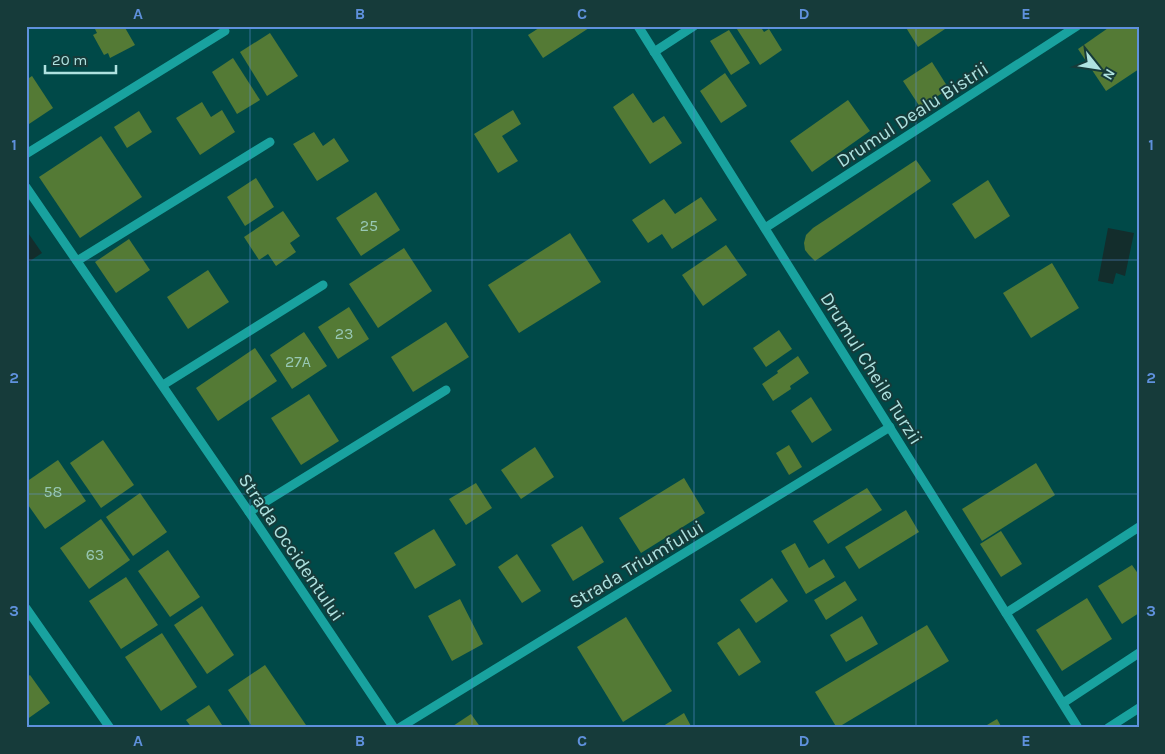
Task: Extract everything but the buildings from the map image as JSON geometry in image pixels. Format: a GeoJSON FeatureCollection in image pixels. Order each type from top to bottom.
{"type":"FeatureCollection","features":[{"type":"Feature","properties":{"kind":"street","name":"Drumul Cheile Turzii"},"geometry":{"type":"LineString","coordinates":[[638,26],[1078,728]]}},
{"type":"Feature","properties":{"kind":"street"},"geometry":{"type":"LineString","coordinates":[[654,52],[694,26]]}},
{"type":"Feature","properties":{"kind":"street","name":"Drumul Dealu Bistrii"},"geometry":{"type":"LineString","coordinates":[[765,228],[1076,26]]}},
{"type":"Feature","properties":{"kind":"street"},"geometry":{"type":"LineString","coordinates":[[26,154],[225,31]]}},
{"type":"Feature","properties":{"kind":"street"},"geometry":{"type":"LineString","coordinates":[[77,261],[270,142]]}},
{"type":"Feature","properties":{"kind":"street","name":"Strada Occidentului"},"geometry":{"type":"LineString","coordinates":[[26,188],[163,385],[394,728]]}},
{"type":"Feature","properties":{"kind":"street"},"geometry":{"type":"LineString","coordinates":[[163,385],[323,285]]}},
{"type":"Feature","properties":{"kind":"street"},"geometry":{"type":"LineString","coordinates":[[249,512],[446,390]]}},
{"type":"Feature","properties":{"kind":"street","name":"Strada Triumfului"},"geometry":{"type":"LineString","coordinates":[[399,728],[890,428]]}},
{"type":"Feature","properties":{"kind":"street"},"geometry":{"type":"LineString","coordinates":[[1006,613],[1139,527]]}},
{"type":"Feature","properties":{"kind":"street"},"geometry":{"type":"LineString","coordinates":[[26,608],[110,728]]}},
{"type":"Feature","properties":{"kind":"street"},"geometry":{"type":"LineString","coordinates":[[1062,703],[1139,654]]}},
{"type":"Feature","properties":{"kind":"street"},"geometry":{"type":"LineString","coordinates":[[1108,728],[1139,708]]}},
{"type":"Feature","properties":{"kind":"water"},"geometry":{"type":"Polygon","coordinates":[[[1108,228],[1134,233],[1125,276],[1116,273],[1113,284],[1098,281],[1108,228]]]}},
{"type":"Feature","properties":{"kind":"water"},"geometry":{"type":"Polygon","coordinates":[[[26,230],[42,253],[27,263],[26,262],[26,230]]]}}]}
